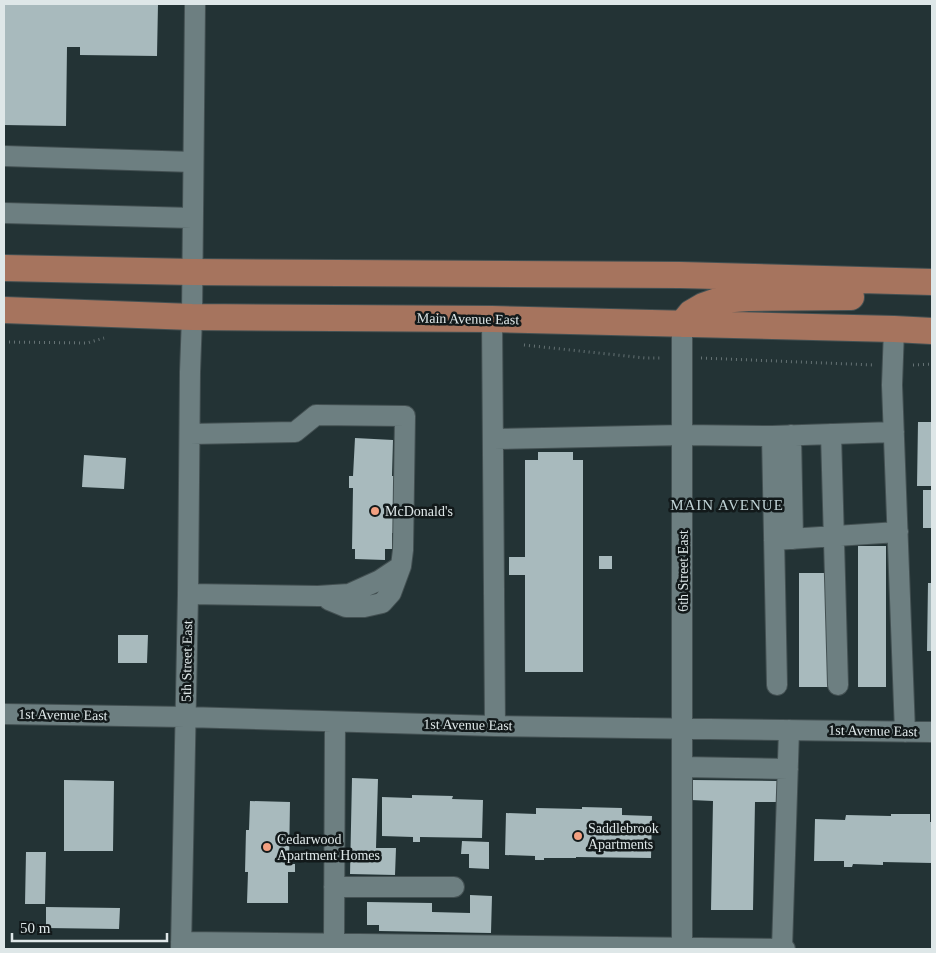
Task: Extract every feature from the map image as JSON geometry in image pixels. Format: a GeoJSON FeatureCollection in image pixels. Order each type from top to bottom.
{"type":"FeatureCollection","features":[{"type":"Feature","properties":{"kind":"main road"},"geometry":{"type":"LineString","coordinates":[[4,268],[192,272],[680,274],[932,282]]}},
{"type":"Feature","properties":{"kind":"main road"},"geometry":{"type":"LineString","coordinates":[[682,324],[691,313],[720,300],[878,297],[932,282]]}},
{"type":"Feature","properties":{"kind":"main road","name":"Main Avenue East"},"geometry":{"type":"LineString","coordinates":[[4,310],[492,331],[682,324],[894,329],[932,332]]}},
{"type":"Feature","properties":{"kind":"street","name":"5th Street East"},"geometry":{"type":"LineString","coordinates":[[181,946],[188,594],[195,4]]}},
{"type":"Feature","properties":{"kind":"street"},"geometry":{"type":"LineString","coordinates":[[4,156],[193,162]]}},
{"type":"Feature","properties":{"kind":"street"},"geometry":{"type":"LineString","coordinates":[[4,213],[192,218]]}},
{"type":"Feature","properties":{"kind":"street","name":"6th Street East"},"geometry":{"type":"LineString","coordinates":[[682,324],[682,948]]}},
{"type":"Feature","properties":{"kind":"street"},"geometry":{"type":"LineString","coordinates":[[894,329],[892,385],[905,732]]}},
{"type":"Feature","properties":{"kind":"street"},"geometry":{"type":"LineString","coordinates":[[492,331],[495,726]]}},
{"type":"Feature","properties":{"kind":"street"},"geometry":{"type":"LineString","coordinates":[[188,594],[318,596],[349,594],[380,580],[400,566],[403,550],[404,416],[316,415],[295,432],[190,434]]}},
{"type":"Feature","properties":{"kind":"street"},"geometry":{"type":"LineString","coordinates":[[493,439],[894,432]]}},
{"type":"Feature","properties":{"kind":"street"},"geometry":{"type":"LineString","coordinates":[[831,434],[838,685]]}},
{"type":"Feature","properties":{"kind":"street"},"geometry":{"type":"LineString","coordinates":[[777,685],[783,540],[782,435]]}},
{"type":"Feature","properties":{"kind":"street"},"geometry":{"type":"LineString","coordinates":[[783,540],[898,532]]}},
{"type":"Feature","properties":{"kind":"street","name":"1st Avenue East"},"geometry":{"type":"LineString","coordinates":[[4,714],[495,726],[932,732]]}},
{"type":"Feature","properties":{"kind":"street"},"geometry":{"type":"LineString","coordinates":[[334,944],[335,722]]}},
{"type":"Feature","properties":{"kind":"street"},"geometry":{"type":"LineString","coordinates":[[181,946],[334,944],[783,949],[789,730]]}},
{"type":"Feature","properties":{"kind":"street"},"geometry":{"type":"LineString","coordinates":[[683,767],[788,769]]}},
{"type":"Feature","properties":{"kind":"street"},"geometry":{"type":"LineString","coordinates":[[334,887],[454,887]]}},
{"type":"Feature","properties":{"kind":"path"},"geometry":{"type":"LineString","coordinates":[[492,331],[525,345],[646,358],[714,358],[859,365],[932,364]]}},
{"type":"Feature","properties":{"kind":"path"},"geometry":{"type":"LineString","coordinates":[[4,342],[87,343],[112,336]]}},
{"type":"Feature","properties":{"kind":"building"},"geometry":{"type":"Polygon","coordinates":[[[4,4],[158,4],[157,56],[80,55],[80,47],[67,47],[66,126],[4,125],[4,4]]]}},
{"type":"Feature","properties":{"kind":"building"},"geometry":{"type":"Polygon","coordinates":[[[918,422],[932,422],[932,486],[917,486],[918,422]]]}},
{"type":"Feature","properties":{"kind":"building","name":"McDonald's"},"geometry":{"type":"Polygon","coordinates":[[[355,438],[393,440],[392,476],[397,476],[396,533],[392,533],[392,549],[385,549],[385,560],[355,559],[355,549],[352,549],[353,488],[349,488],[349,476],[353,476],[355,438]]]}},
{"type":"Feature","properties":{"kind":"building"},"geometry":{"type":"Polygon","coordinates":[[[538,452],[573,452],[573,460],[583,460],[583,672],[525,672],[525,575],[509,575],[509,557],[525,557],[525,460],[538,460],[538,452]]]}},
{"type":"Feature","properties":{"kind":"building"},"geometry":{"type":"Polygon","coordinates":[[[84,455],[126,458],[124,489],[82,487],[84,455]]]}},
{"type":"Feature","properties":{"kind":"building"},"geometry":{"type":"Polygon","coordinates":[[[923,490],[932,490],[932,528],[923,528],[923,490]]]}},
{"type":"Feature","properties":{"kind":"building"},"geometry":{"type":"Polygon","coordinates":[[[858,546],[886,546],[886,687],[858,687],[858,546]]]}},
{"type":"Feature","properties":{"kind":"building"},"geometry":{"type":"Polygon","coordinates":[[[599,556],[612,556],[612,569],[599,569],[599,556]]]}},
{"type":"Feature","properties":{"kind":"building"},"geometry":{"type":"Polygon","coordinates":[[[799,573],[828,573],[828,687],[799,687],[799,573]]]}},
{"type":"Feature","properties":{"kind":"building"},"geometry":{"type":"Polygon","coordinates":[[[928,583],[932,583],[932,651],[927,651],[928,583]]]}},
{"type":"Feature","properties":{"kind":"building"},"geometry":{"type":"Polygon","coordinates":[[[118,635],[148,635],[147,663],[118,663],[118,635]]]}},
{"type":"Feature","properties":{"kind":"building"},"geometry":{"type":"Polygon","coordinates":[[[352,778],[378,779],[376,848],[396,848],[395,875],[350,874],[352,778]]]}},
{"type":"Feature","properties":{"kind":"building"},"geometry":{"type":"Polygon","coordinates":[[[64,780],[114,781],[113,851],[64,851],[64,780]]]}},
{"type":"Feature","properties":{"kind":"building"},"geometry":{"type":"Polygon","coordinates":[[[692,780],[778,781],[777,802],[755,802],[753,910],[711,910],[713,801],[691,800],[692,780]]]}},
{"type":"Feature","properties":{"kind":"building"},"geometry":{"type":"Polygon","coordinates":[[[412,795],[453,796],[452,799],[483,800],[482,838],[420,837],[420,842],[413,842],[413,837],[382,836],[382,797],[412,798],[412,795]]]}},
{"type":"Feature","properties":{"kind":"building","name":"Cedarwood Apartment Homes"},"geometry":{"type":"Polygon","coordinates":[[[250,801],[290,802],[289,864],[295,864],[295,872],[288,872],[288,903],[247,903],[248,872],[245,872],[246,830],[249,830],[250,801]]]}},
{"type":"Feature","properties":{"kind":"building","name":"Saddlebrook Apartments"},"geometry":{"type":"Polygon","coordinates":[[[582,807],[622,808],[622,815],[652,816],[651,858],[576,857],[535,860],[535,856],[505,855],[506,813],[536,814],[536,808],[582,809],[582,807]]]}},
{"type":"Feature","properties":{"kind":"building"},"geometry":{"type":"Polygon","coordinates":[[[891,814],[930,814],[930,822],[932,822],[932,863],[883,862],[883,865],[853,864],[852,867],[844,867],[844,861],[814,861],[815,819],[845,820],[846,815],[891,816],[891,814]]]}},
{"type":"Feature","properties":{"kind":"building"},"geometry":{"type":"Polygon","coordinates":[[[462,841],[489,842],[489,869],[469,868],[469,854],[461,854],[462,841]]]}},
{"type":"Feature","properties":{"kind":"building"},"geometry":{"type":"Polygon","coordinates":[[[26,852],[46,852],[45,904],[25,904],[26,852]]]}},
{"type":"Feature","properties":{"kind":"building"},"geometry":{"type":"Polygon","coordinates":[[[470,895],[492,896],[491,933],[379,931],[379,925],[367,925],[367,902],[432,903],[432,912],[470,913],[470,895]]]}},
{"type":"Feature","properties":{"kind":"building"},"geometry":{"type":"Polygon","coordinates":[[[46,907],[120,908],[119,929],[46,928],[46,907]]]}},
{"type":"Feature","properties":{"kind":"place","name":"McDonald's"},"geometry":{"type":"Point","coordinates":[375,511]}},
{"type":"Feature","properties":{"kind":"place","name":"Saddlebrook Apartments"},"geometry":{"type":"Point","coordinates":[578,836]}},
{"type":"Feature","properties":{"kind":"place","name":"Cedarwood Apartment Homes"},"geometry":{"type":"Point","coordinates":[267,847]}},
{"type":"Feature","properties":{"kind":"district","name":"MAIN AVENUE"},"geometry":{"type":"Point","coordinates":[727,505]}}]}
